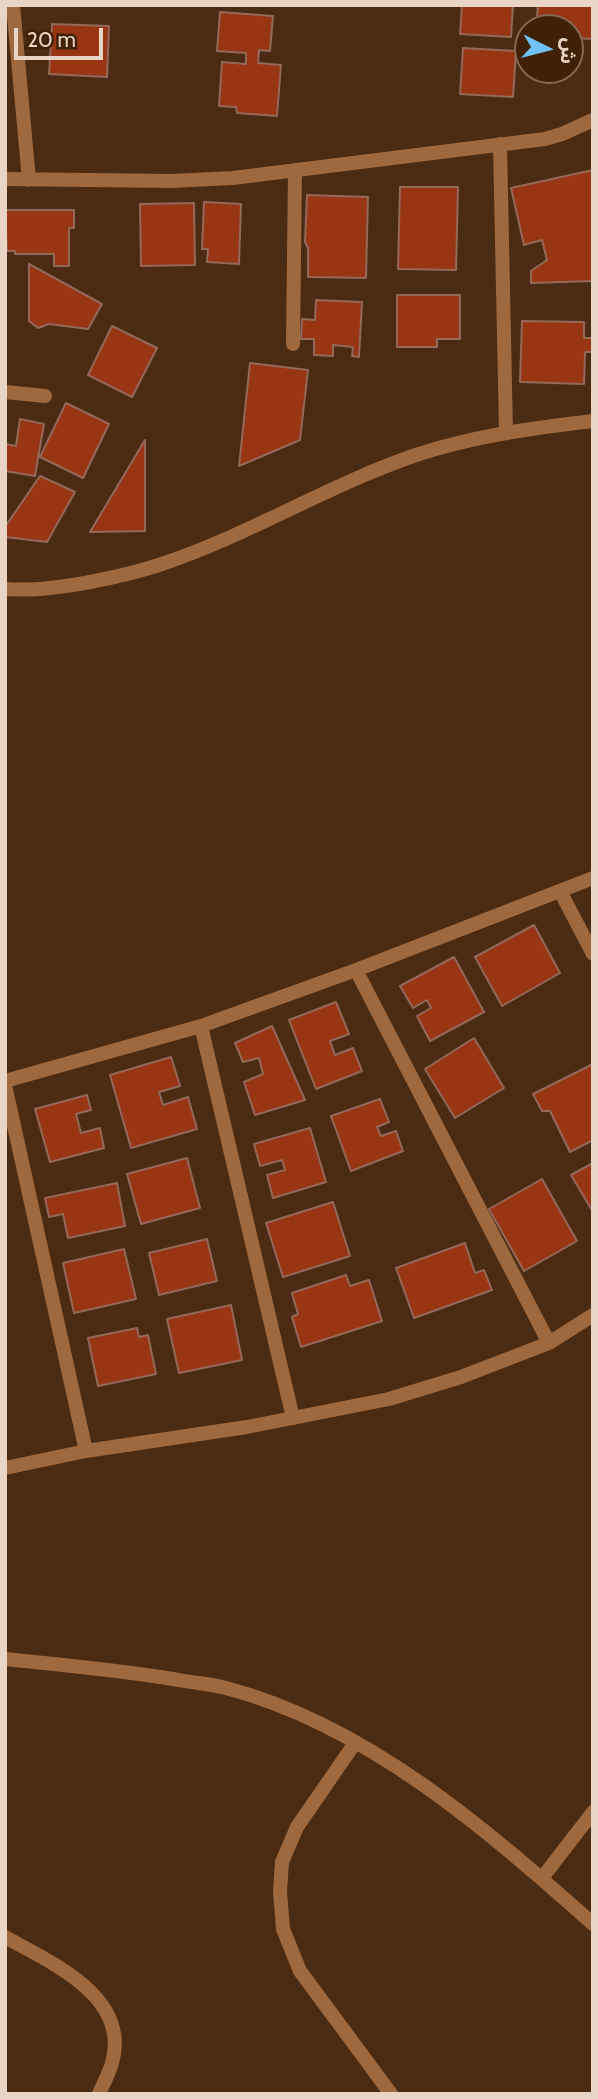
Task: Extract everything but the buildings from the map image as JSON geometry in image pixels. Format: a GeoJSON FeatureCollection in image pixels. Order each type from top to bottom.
{"type":"FeatureCollection","features":[{"type":"Feature","properties":{"kind":"street"},"geometry":{"type":"LineString","coordinates":[[13,5],[29,180]]}},
{"type":"Feature","properties":{"kind":"street"},"geometry":{"type":"LineString","coordinates":[[5,179],[171,181],[244,177],[545,139],[593,120]]}},
{"type":"Feature","properties":{"kind":"street"},"geometry":{"type":"LineString","coordinates":[[500,145],[506,433]]}},
{"type":"Feature","properties":{"kind":"street"},"geometry":{"type":"LineString","coordinates":[[293,344],[295,170]]}},
{"type":"Feature","properties":{"kind":"street"},"geometry":{"type":"LineString","coordinates":[[5,392],[45,396]]}},
{"type":"Feature","properties":{"kind":"street"},"geometry":{"type":"LineString","coordinates":[[5,589],[33,591],[102,580],[161,565],[221,541],[329,489],[416,455],[475,438],[593,421]]}},
{"type":"Feature","properties":{"kind":"street"},"geometry":{"type":"LineString","coordinates":[[86,1451],[5,1083],[201,1026],[356,970],[593,878]]}},
{"type":"Feature","properties":{"kind":"street"},"geometry":{"type":"LineString","coordinates":[[560,891],[593,954]]}},
{"type":"Feature","properties":{"kind":"street"},"geometry":{"type":"LineString","coordinates":[[356,970],[549,1343]]}},
{"type":"Feature","properties":{"kind":"street"},"geometry":{"type":"LineString","coordinates":[[201,1026],[293,1418]]}},
{"type":"Feature","properties":{"kind":"street"},"geometry":{"type":"LineString","coordinates":[[5,1468],[86,1451],[247,1427],[389,1399],[461,1377],[549,1343],[593,1315]]}},
{"type":"Feature","properties":{"kind":"street"},"geometry":{"type":"LineString","coordinates":[[5,1659],[157,1676],[226,1688],[292,1712],[355,1743],[418,1780],[542,1878],[593,1924]]}},
{"type":"Feature","properties":{"kind":"street"},"geometry":{"type":"LineString","coordinates":[[355,1743],[297,1827],[282,1862],[279,1891],[284,1929],[300,1971],[391,2094]]}},
{"type":"Feature","properties":{"kind":"street"},"geometry":{"type":"LineString","coordinates":[[542,1878],[593,1812]]}},
{"type":"Feature","properties":{"kind":"street"},"geometry":{"type":"LineString","coordinates":[[5,1937],[40,1956],[93,1991],[108,2011],[114,2034],[113,2061],[99,2094]]}}]}
